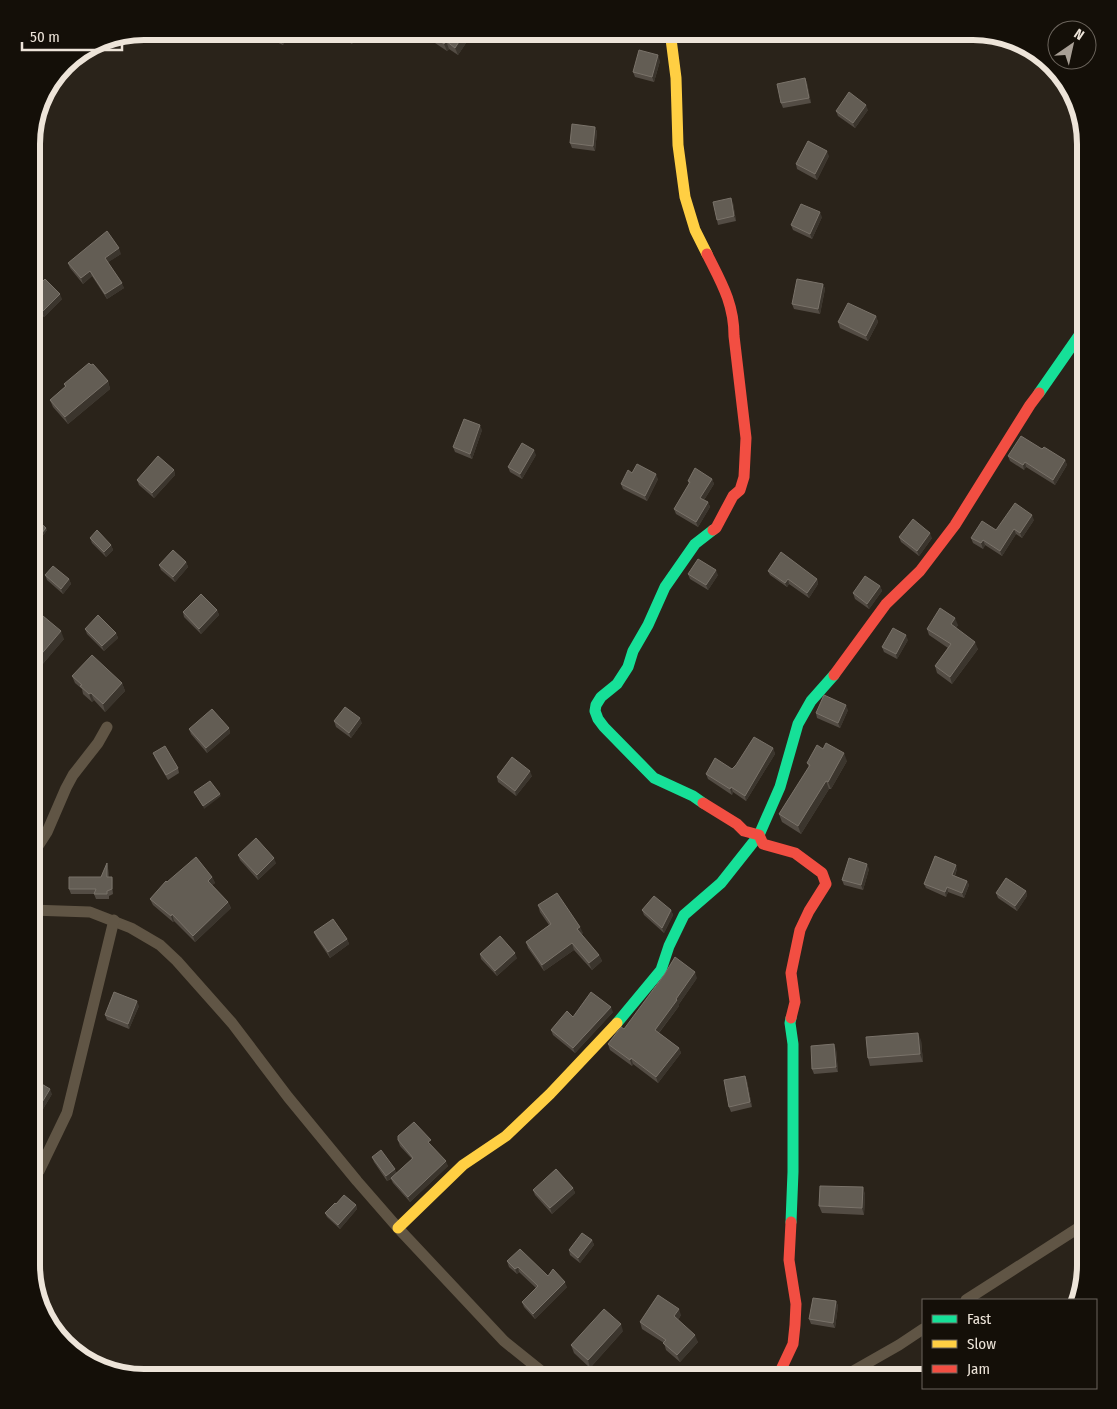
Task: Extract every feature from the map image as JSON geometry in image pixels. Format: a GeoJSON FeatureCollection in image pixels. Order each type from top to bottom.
{"type":"FeatureCollection","features":[{"type":"Feature","properties":{"kind":"street"},"geometry":{"type":"LineString","coordinates":[[671,40],[676,78],[678,145],[685,197],[695,230],[729,298],[734,320],[734,336],[746,438],[744,477],[740,490],[733,496],[716,528],[694,544],[665,587],[648,625],[633,651],[628,667],[617,684],[601,697],[595,711],[604,727],[654,778],[693,796],[744,830],[759,835],[763,844],[795,853],[818,868],[826,884],[809,911],[800,930],[794,950],[791,973],[795,1002],[790,1023],[793,1053],[793,1172],[789,1255],[796,1304],[793,1344],[784,1369]]}},
{"type":"Feature","properties":{"kind":"street"},"geometry":{"type":"LineString","coordinates":[[398,1228],[463,1164],[506,1136],[550,1094],[633,1005],[661,970],[669,946],[684,915],[721,883],[759,835],[780,787],[798,724],[811,701],[842,667],[886,604],[920,571],[955,525],[1030,404],[1051,378],[1077,339]]}},
{"type":"Feature","properties":{"kind":"street"},"geometry":{"type":"LineString","coordinates":[[40,843],[47,832],[73,775],[98,743],[107,727]]}},
{"type":"Feature","properties":{"kind":"street"},"geometry":{"type":"LineString","coordinates":[[40,910],[90,912],[131,928],[160,945],[177,961],[232,1023],[288,1097],[398,1228],[504,1341],[539,1369]]}},
{"type":"Feature","properties":{"kind":"street"},"geometry":{"type":"LineString","coordinates":[[40,1171],[67,1113],[114,920]]}},
{"type":"Feature","properties":{"kind":"street"},"geometry":{"type":"LineString","coordinates":[[968,1299],[1077,1229]]}},
{"type":"Feature","properties":{"kind":"street"},"geometry":{"type":"LineString","coordinates":[[857,1369],[922,1330]]}},
{"type":"Feature","properties":{"kind":"building"},"geometry":{"type":"Polygon","coordinates":[[[439,40],[460,40],[455,48],[446,41],[444,44],[439,40]]]}},
{"type":"Feature","properties":{"kind":"building"},"geometry":{"type":"Polygon","coordinates":[[[639,50],[658,55],[652,77],[633,72],[639,50]]]}},
{"type":"Feature","properties":{"kind":"building"},"geometry":{"type":"Polygon","coordinates":[[[805,78],[809,98],[781,103],[777,84],[805,78]]]}},
{"type":"Feature","properties":{"kind":"building"},"geometry":{"type":"Polygon","coordinates":[[[849,92],[866,105],[853,123],[836,111],[849,92]]]}},
{"type":"Feature","properties":{"kind":"building"},"geometry":{"type":"Polygon","coordinates":[[[572,124],[595,127],[593,146],[570,143],[572,124]]]}},
{"type":"Feature","properties":{"kind":"building"},"geometry":{"type":"Polygon","coordinates":[[[808,141],[827,151],[815,174],[796,164],[808,141]]]}},
{"type":"Feature","properties":{"kind":"building"},"geometry":{"type":"Polygon","coordinates":[[[731,198],[734,216],[717,220],[713,202],[731,198]]]}},
{"type":"Feature","properties":{"kind":"building"},"geometry":{"type":"Polygon","coordinates":[[[801,204],[820,212],[810,234],[791,225],[801,204]]]}},
{"type":"Feature","properties":{"kind":"building"},"geometry":{"type":"Polygon","coordinates":[[[107,231],[119,248],[105,258],[122,283],[105,294],[90,271],[81,278],[68,263],[107,231]]]}},
{"type":"Feature","properties":{"kind":"building"},"geometry":{"type":"Polygon","coordinates":[[[45,279],[60,294],[42,312],[40,310],[40,284],[45,279]]]}},
{"type":"Feature","properties":{"kind":"building"},"geometry":{"type":"Polygon","coordinates":[[[797,279],[823,284],[818,309],[792,304],[797,279]]]}},
{"type":"Feature","properties":{"kind":"building"},"geometry":{"type":"Polygon","coordinates":[[[848,303],[876,316],[866,336],[838,322],[848,303]]]}},
{"type":"Feature","properties":{"kind":"building"},"geometry":{"type":"Polygon","coordinates":[[[89,363],[93,364],[108,381],[65,417],[50,400],[66,386],[64,384],[89,363]]]}},
{"type":"Feature","properties":{"kind":"building"},"geometry":{"type":"Polygon","coordinates":[[[464,419],[480,425],[470,454],[453,447],[464,419]]]}},
{"type":"Feature","properties":{"kind":"building"},"geometry":{"type":"Polygon","coordinates":[[[1021,436],[1065,460],[1053,480],[1025,462],[1023,465],[1008,456],[1021,436]]]}},
{"type":"Feature","properties":{"kind":"building"},"geometry":{"type":"Polygon","coordinates":[[[522,443],[534,450],[520,474],[508,467],[522,443]]]}},
{"type":"Feature","properties":{"kind":"building"},"geometry":{"type":"Polygon","coordinates":[[[158,456],[174,470],[152,493],[137,480],[158,456]]]}},
{"type":"Feature","properties":{"kind":"building"},"geometry":{"type":"Polygon","coordinates":[[[637,464],[656,474],[645,496],[621,484],[628,470],[632,473],[637,464]]]}},
{"type":"Feature","properties":{"kind":"building"},"geometry":{"type":"Polygon","coordinates":[[[695,468],[712,479],[700,498],[708,502],[696,522],[674,509],[690,482],[688,481],[695,468]]]}},
{"type":"Feature","properties":{"kind":"building"},"geometry":{"type":"Polygon","coordinates":[[[1015,503],[1032,515],[1020,533],[1014,529],[1000,551],[983,540],[981,543],[971,538],[982,521],[996,530],[1015,503]]]}},
{"type":"Feature","properties":{"kind":"building"},"geometry":{"type":"Polygon","coordinates":[[[913,519],[930,533],[917,551],[899,537],[913,519]]]}},
{"type":"Feature","properties":{"kind":"building"},"geometry":{"type":"Polygon","coordinates":[[[40,523],[46,528],[40,535],[40,523]]]}},
{"type":"Feature","properties":{"kind":"building"},"geometry":{"type":"Polygon","coordinates":[[[97,530],[111,545],[104,552],[90,538],[97,530]]]}},
{"type":"Feature","properties":{"kind":"building"},"geometry":{"type":"Polygon","coordinates":[[[173,550],[186,562],[173,577],[159,565],[173,550]]]}},
{"type":"Feature","properties":{"kind":"building"},"geometry":{"type":"Polygon","coordinates":[[[781,552],[817,579],[807,593],[788,579],[785,583],[768,571],[781,552]]]}},
{"type":"Feature","properties":{"kind":"building"},"geometry":{"type":"Polygon","coordinates":[[[698,559],[716,570],[706,585],[688,574],[698,559]]]}},
{"type":"Feature","properties":{"kind":"building"},"geometry":{"type":"Polygon","coordinates":[[[53,566],[69,579],[61,589],[45,575],[53,566]]]}},
{"type":"Feature","properties":{"kind":"building"},"geometry":{"type":"Polygon","coordinates":[[[865,576],[880,586],[867,604],[853,593],[865,576]]]}},
{"type":"Feature","properties":{"kind":"building"},"geometry":{"type":"Polygon","coordinates":[[[201,594],[217,610],[199,629],[183,612],[201,594]]]}},
{"type":"Feature","properties":{"kind":"building"},"geometry":{"type":"Polygon","coordinates":[[[940,608],[955,618],[951,624],[975,642],[950,677],[935,666],[951,644],[927,629],[940,608]]]}},
{"type":"Feature","properties":{"kind":"building"},"geometry":{"type":"Polygon","coordinates":[[[98,615],[116,633],[102,646],[85,629],[98,615]]]}},
{"type":"Feature","properties":{"kind":"building"},"geometry":{"type":"Polygon","coordinates":[[[43,616],[61,631],[40,656],[40,620],[43,616]]]}},
{"type":"Feature","properties":{"kind":"building"},"geometry":{"type":"Polygon","coordinates":[[[893,628],[906,635],[896,654],[882,647],[893,628]]]}},
{"type":"Feature","properties":{"kind":"building"},"geometry":{"type":"Polygon","coordinates":[[[92,655],[122,683],[103,704],[80,686],[82,685],[72,676],[92,655]]]}},
{"type":"Feature","properties":{"kind":"building"},"geometry":{"type":"Polygon","coordinates":[[[824,695],[846,705],[838,723],[816,713],[824,695]]]}},
{"type":"Feature","properties":{"kind":"building"},"geometry":{"type":"Polygon","coordinates":[[[345,707],[360,718],[349,733],[334,721],[345,707]]]}},
{"type":"Feature","properties":{"kind":"building"},"geometry":{"type":"Polygon","coordinates":[[[212,709],[229,728],[206,748],[189,729],[212,709]]]}},
{"type":"Feature","properties":{"kind":"building"},"geometry":{"type":"Polygon","coordinates":[[[754,737],[773,748],[745,796],[706,774],[715,758],[732,769],[754,737]]]}},
{"type":"Feature","properties":{"kind":"building"},"geometry":{"type":"Polygon","coordinates":[[[826,743],[844,753],[828,782],[826,781],[798,826],[779,814],[810,765],[807,763],[817,745],[823,749],[826,743]]]}},
{"type":"Feature","properties":{"kind":"building"},"geometry":{"type":"Polygon","coordinates":[[[165,746],[178,768],[166,775],[153,753],[165,746]]]}},
{"type":"Feature","properties":{"kind":"building"},"geometry":{"type":"Polygon","coordinates":[[[512,757],[530,771],[515,791],[497,777],[512,757]]]}},
{"type":"Feature","properties":{"kind":"building"},"geometry":{"type":"Polygon","coordinates":[[[210,781],[220,794],[203,806],[194,792],[210,781]]]}},
{"type":"Feature","properties":{"kind":"building"},"geometry":{"type":"Polygon","coordinates":[[[256,838],[274,858],[257,875],[238,855],[256,838]]]}},
{"type":"Feature","properties":{"kind":"building"},"geometry":{"type":"Polygon","coordinates":[[[935,856],[956,865],[952,875],[967,881],[962,893],[947,887],[945,892],[924,884],[935,856]]]}},
{"type":"Feature","properties":{"kind":"building"},"geometry":{"type":"Polygon","coordinates":[[[196,857],[212,877],[208,881],[228,902],[193,936],[172,914],[171,916],[150,899],[166,881],[196,857]]]}},
{"type":"Feature","properties":{"kind":"building"},"geometry":{"type":"Polygon","coordinates":[[[849,858],[867,864],[861,885],[842,880],[849,858]]]}},
{"type":"Feature","properties":{"kind":"building"},"geometry":{"type":"Polygon","coordinates":[[[107,863],[107,877],[112,877],[112,889],[107,891],[107,894],[94,894],[96,889],[69,889],[69,877],[101,877],[107,863]]]}},
{"type":"Feature","properties":{"kind":"building"},"geometry":{"type":"Polygon","coordinates":[[[1006,878],[1026,891],[1015,906],[996,893],[1006,878]]]}},
{"type":"Feature","properties":{"kind":"building"},"geometry":{"type":"Polygon","coordinates":[[[557,893],[580,927],[577,929],[599,955],[589,963],[572,943],[542,965],[526,942],[551,924],[538,905],[557,893]]]}},
{"type":"Feature","properties":{"kind":"building"},"geometry":{"type":"Polygon","coordinates":[[[654,896],[671,910],[662,928],[642,910],[654,896]]]}},
{"type":"Feature","properties":{"kind":"building"},"geometry":{"type":"Polygon","coordinates":[[[333,919],[347,939],[328,952],[314,932],[333,919]]]}},
{"type":"Feature","properties":{"kind":"building"},"geometry":{"type":"Polygon","coordinates":[[[500,936],[515,953],[495,971],[480,954],[500,936]]]}},
{"type":"Feature","properties":{"kind":"building"},"geometry":{"type":"Polygon","coordinates":[[[675,957],[695,972],[655,1030],[679,1048],[656,1077],[608,1044],[621,1027],[624,1029],[675,957]]]}},
{"type":"Feature","properties":{"kind":"building"},"geometry":{"type":"Polygon","coordinates":[[[114,992],[137,1001],[128,1024],[105,1015],[114,992]]]}},
{"type":"Feature","properties":{"kind":"building"},"geometry":{"type":"Polygon","coordinates":[[[591,992],[611,1007],[573,1048],[551,1030],[567,1011],[573,1017],[591,992]]]}},
{"type":"Feature","properties":{"kind":"building"},"geometry":{"type":"Polygon","coordinates":[[[918,1033],[920,1054],[868,1058],[866,1037],[918,1033]]]}},
{"type":"Feature","properties":{"kind":"building"},"geometry":{"type":"Polygon","coordinates":[[[834,1044],[836,1067],[812,1069],[811,1046],[834,1044]]]}},
{"type":"Feature","properties":{"kind":"building"},"geometry":{"type":"Polygon","coordinates":[[[745,1076],[750,1102],[729,1107],[724,1080],[745,1076]]]}},
{"type":"Feature","properties":{"kind":"building"},"geometry":{"type":"Polygon","coordinates":[[[40,1083],[50,1089],[40,1106],[40,1083]]]}},
{"type":"Feature","properties":{"kind":"building"},"geometry":{"type":"Polygon","coordinates":[[[414,1122],[431,1140],[428,1142],[446,1161],[408,1197],[391,1178],[413,1158],[398,1140],[398,1136],[414,1122]]]}},
{"type":"Feature","properties":{"kind":"building"},"geometry":{"type":"Polygon","coordinates":[[[381,1150],[395,1169],[386,1176],[372,1157],[381,1150]]]}},
{"type":"Feature","properties":{"kind":"building"},"geometry":{"type":"Polygon","coordinates":[[[556,1169],[573,1188],[550,1208],[533,1190],[556,1169]]]}},
{"type":"Feature","properties":{"kind":"building"},"geometry":{"type":"Polygon","coordinates":[[[820,1186],[863,1187],[862,1208],[819,1206],[820,1186]]]}},
{"type":"Feature","properties":{"kind":"building"},"geometry":{"type":"Polygon","coordinates":[[[344,1195],[356,1205],[338,1225],[325,1213],[344,1195]]]}},
{"type":"Feature","properties":{"kind":"building"},"geometry":{"type":"Polygon","coordinates":[[[582,1233],[592,1240],[578,1258],[569,1250],[582,1233]]]}},
{"type":"Feature","properties":{"kind":"building"},"geometry":{"type":"Polygon","coordinates":[[[520,1249],[548,1276],[553,1269],[565,1282],[533,1314],[522,1302],[538,1286],[518,1267],[515,1269],[507,1261],[520,1249]]]}},
{"type":"Feature","properties":{"kind":"building"},"geometry":{"type":"Polygon","coordinates":[[[658,1295],[679,1309],[674,1316],[695,1335],[677,1355],[663,1343],[666,1340],[640,1322],[658,1295]]]}},
{"type":"Feature","properties":{"kind":"building"},"geometry":{"type":"Polygon","coordinates":[[[813,1298],[836,1301],[833,1323],[809,1319],[813,1298]]]}},
{"type":"Feature","properties":{"kind":"building"},"geometry":{"type":"Polygon","coordinates":[[[604,1309],[621,1324],[588,1360],[571,1345],[604,1309]]]}},
{"type":"Feature","properties":{"kind":"traffic: fast"},"geometry":{"type":"LineString","coordinates":[[1039,393],[1077,338]]}},
{"type":"Feature","properties":{"kind":"traffic: fast"},"geometry":{"type":"LineString","coordinates":[[703,803],[693,796],[654,778],[604,727],[595,711],[601,697],[617,684],[628,667],[633,651],[648,625],[665,587],[695,544],[713,530]]}},
{"type":"Feature","properties":{"kind":"traffic: fast"},"geometry":{"type":"LineString","coordinates":[[617,1023],[661,970],[669,946],[684,915],[721,883],[759,835],[780,787],[798,724],[811,701],[834,675]]}},
{"type":"Feature","properties":{"kind":"traffic: fast"},"geometry":{"type":"LineString","coordinates":[[791,1018],[793,1044],[793,1172],[791,1222]]}},
{"type":"Feature","properties":{"kind":"traffic: slow"},"geometry":{"type":"LineString","coordinates":[[671,40],[676,78],[678,145],[685,197],[695,230],[707,254]]}},
{"type":"Feature","properties":{"kind":"traffic: slow"},"geometry":{"type":"LineString","coordinates":[[398,1228],[463,1165],[506,1136],[550,1094],[617,1023]]}},
{"type":"Feature","properties":{"kind":"traffic: jam"},"geometry":{"type":"LineString","coordinates":[[707,254],[726,293],[732,313],[746,438],[744,477],[740,490],[733,496],[716,528],[713,530]]}},
{"type":"Feature","properties":{"kind":"traffic: jam"},"geometry":{"type":"LineString","coordinates":[[834,675],[886,604],[920,571],[955,525],[1039,393]]}},
{"type":"Feature","properties":{"kind":"traffic: jam"},"geometry":{"type":"LineString","coordinates":[[703,803],[737,824],[744,831],[759,835],[763,844],[795,853],[822,873],[826,884],[809,911],[800,930],[791,973],[795,1002],[791,1018]]}},
{"type":"Feature","properties":{"kind":"traffic: jam"},"geometry":{"type":"LineString","coordinates":[[781,1369],[793,1344],[795,1325],[796,1304],[789,1260],[791,1222]]}}]}
